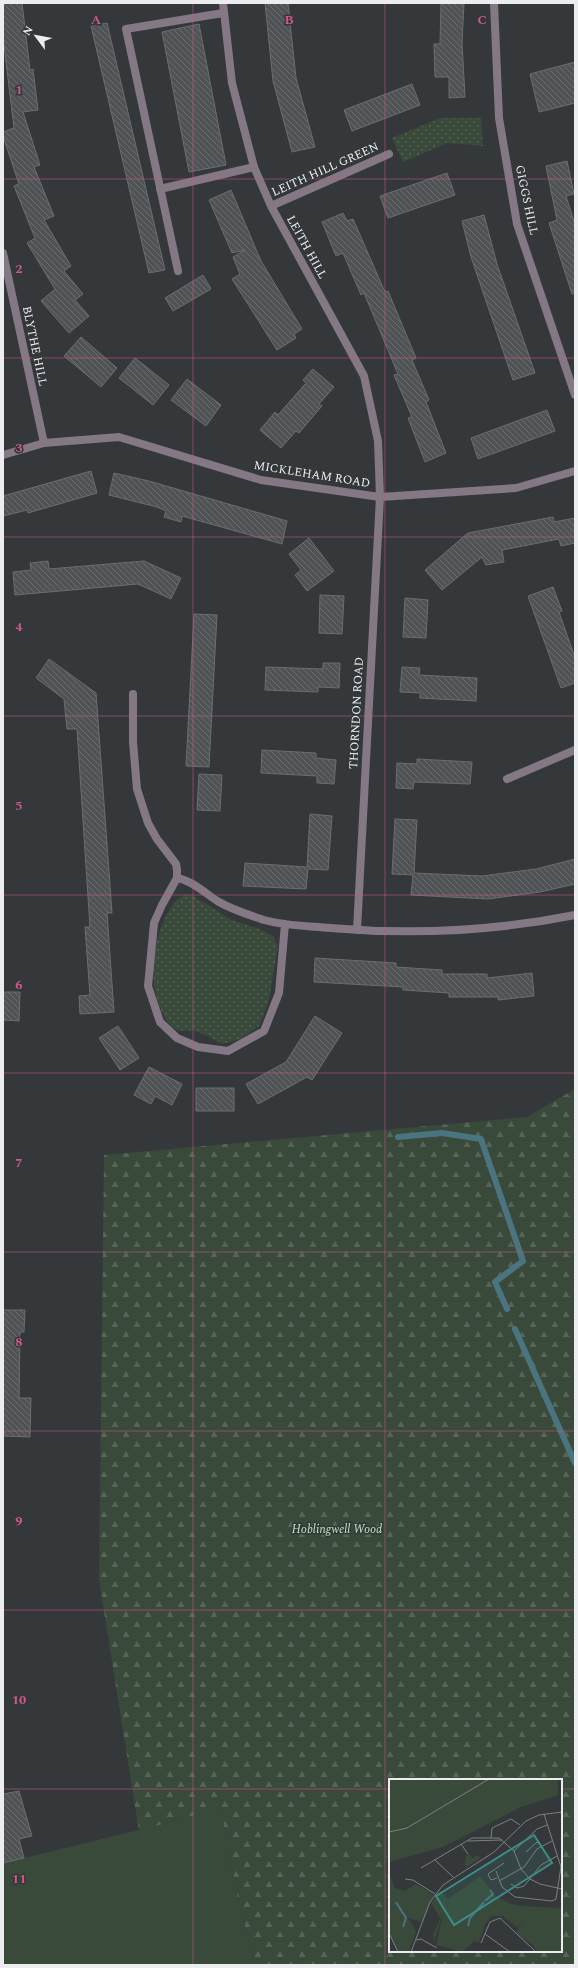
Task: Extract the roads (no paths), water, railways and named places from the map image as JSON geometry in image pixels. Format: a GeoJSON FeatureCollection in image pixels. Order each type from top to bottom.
{"type":"FeatureCollection","features":[{"type":"Feature","properties":{"kind":"street","name":"LEITH HILL"},"geometry":{"type":"LineString","coordinates":[[223,3],[232,83],[254,166],[271,206],[364,376],[378,441],[380,497]]}},
{"type":"Feature","properties":{"kind":"street","name":"GIGGS HILL"},"geometry":{"type":"LineString","coordinates":[[494,3],[499,118],[517,224],[575,395]]}},
{"type":"Feature","properties":{"kind":"street"},"geometry":{"type":"LineString","coordinates":[[178,271],[126,29],[223,13]]}},
{"type":"Feature","properties":{"kind":"street","name":"LEITH HILL GREEN"},"geometry":{"type":"LineString","coordinates":[[271,206],[389,154]]}},
{"type":"Feature","properties":{"kind":"street"},"geometry":{"type":"LineString","coordinates":[[160,189],[254,166]]}},
{"type":"Feature","properties":{"kind":"street","name":"BLYTHE HILL"},"geometry":{"type":"LineString","coordinates":[[3,253],[44,443]]}},
{"type":"Feature","properties":{"kind":"street","name":"MICKLEHAM ROAD"},"geometry":{"type":"LineString","coordinates":[[3,455],[44,443],[119,437],[261,480],[380,497],[516,488],[575,472]]}},
{"type":"Feature","properties":{"kind":"street","name":"THORNDON ROAD"},"geometry":{"type":"LineString","coordinates":[[357,930],[380,497]]}},
{"type":"Feature","properties":{"kind":"street"},"geometry":{"type":"LineString","coordinates":[[133,694],[133,742],[138,789],[148,823],[157,839],[176,864],[177,878],[154,923],[148,986],[160,1022],[177,1038],[198,1046],[228,1051],[264,1031],[279,993],[285,924]]}},
{"type":"Feature","properties":{"kind":"street"},"geometry":{"type":"LineString","coordinates":[[507,779],[575,750]]}},
{"type":"Feature","properties":{"kind":"street"},"geometry":{"type":"LineString","coordinates":[[177,878],[188,881],[230,908],[264,920],[285,924],[357,930],[437,931],[530,924],[575,915]]}},
{"type":"Feature","properties":{"kind":"waterway"},"geometry":{"type":"LineString","coordinates":[[398,1137],[442,1133],[481,1139],[523,1261],[495,1282],[507,1309]]}},
{"type":"Feature","properties":{"kind":"waterway"},"geometry":{"type":"LineString","coordinates":[[515,1329],[575,1463]]}},
{"type":"Feature","properties":{"kind":"park label","name":"Hoblingwell Wood"},"geometry":{"type":"Point","coordinates":[337,1529]}}]}
